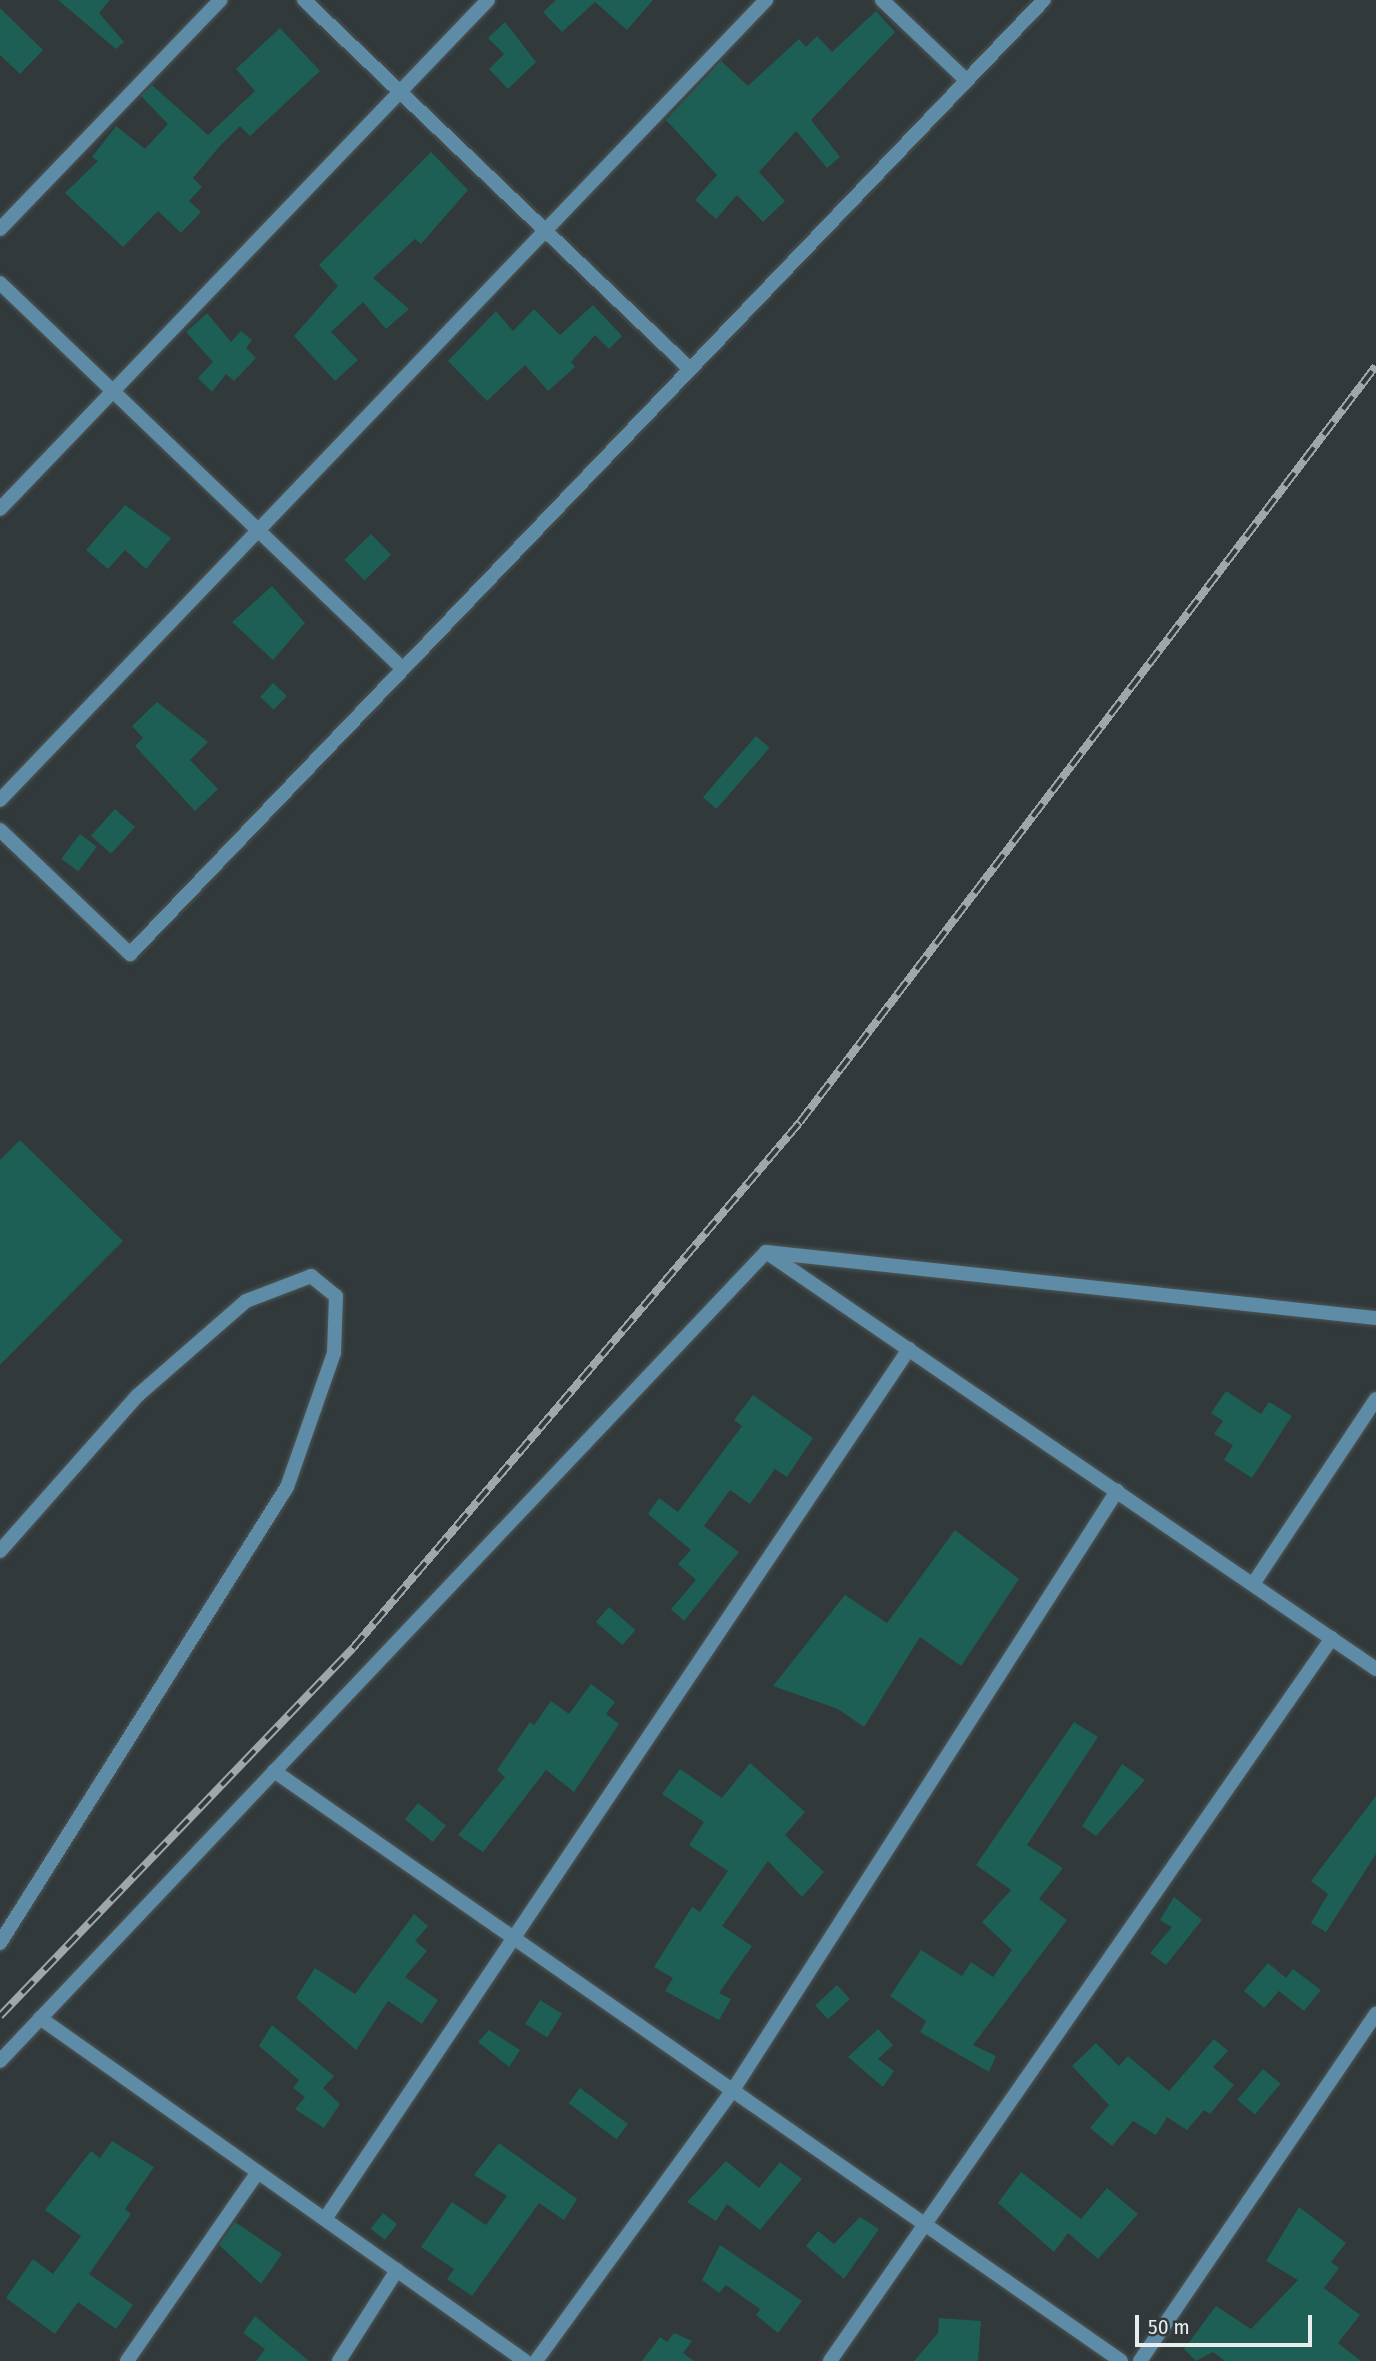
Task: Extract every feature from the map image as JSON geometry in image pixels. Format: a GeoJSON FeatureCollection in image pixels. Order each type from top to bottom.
{"type":"FeatureCollection","features":[{"type":"Feature","properties":{"kind":"street"},"geometry":{"type":"LineString","coordinates":[[0,229],[220,0]]}},
{"type":"Feature","properties":{"kind":"street"},"geometry":{"type":"LineString","coordinates":[[304,0],[690,369]]}},
{"type":"Feature","properties":{"kind":"street"},"geometry":{"type":"LineString","coordinates":[[0,509],[488,0]]}},
{"type":"Feature","properties":{"kind":"street"},"geometry":{"type":"LineString","coordinates":[[0,800],[766,0]]}},
{"type":"Feature","properties":{"kind":"street"},"geometry":{"type":"LineString","coordinates":[[882,0],[967,81]]}},
{"type":"Feature","properties":{"kind":"street"},"geometry":{"type":"LineString","coordinates":[[0,830],[130,954],[1044,0]]}},
{"type":"Feature","properties":{"kind":"street"},"geometry":{"type":"LineString","coordinates":[[0,284],[403,669]]}},
{"type":"Feature","properties":{"kind":"street"},"geometry":{"type":"LineString","coordinates":[[766,1252],[1376,1318]]}},
{"type":"Feature","properties":{"kind":"street"},"geometry":{"type":"LineString","coordinates":[[766,1252],[1376,1669]]}},
{"type":"Feature","properties":{"kind":"street"},"geometry":{"type":"LineString","coordinates":[[0,2061],[766,1252]]}},
{"type":"Feature","properties":{"kind":"street"},"geometry":{"type":"LineString","coordinates":[[0,1551],[137,1396],[246,1301],[312,1276],[336,1296],[334,1353],[287,1487],[0,1944]]}},
{"type":"Feature","properties":{"kind":"street"},"geometry":{"type":"LineString","coordinates":[[325,2219],[517,1941],[909,1349]]}},
{"type":"Feature","properties":{"kind":"street"},"geometry":{"type":"LineString","coordinates":[[1252,1584],[1376,1399]]}},
{"type":"Feature","properties":{"kind":"street"},"geometry":{"type":"LineString","coordinates":[[536,2361],[733,2090],[1117,1491]]}},
{"type":"Feature","properties":{"kind":"street"},"geometry":{"type":"LineString","coordinates":[[830,2361],[927,2226],[1332,1639]]}},
{"type":"Feature","properties":{"kind":"street"},"geometry":{"type":"LineString","coordinates":[[274,1771],[1121,2361]]}},
{"type":"Feature","properties":{"kind":"street"},"geometry":{"type":"LineString","coordinates":[[1140,2361],[1376,2014]]}},
{"type":"Feature","properties":{"kind":"street"},"geometry":{"type":"LineString","coordinates":[[40,2018],[525,2361]]}},
{"type":"Feature","properties":{"kind":"street"},"geometry":{"type":"LineString","coordinates":[[127,2361],[258,2172]]}},
{"type":"Feature","properties":{"kind":"street"},"geometry":{"type":"LineString","coordinates":[[339,2361],[397,2270]]}},
{"type":"Feature","properties":{"kind":"building"},"geometry":{"type":"Polygon","coordinates":[[[58,0],[110,0],[99,13],[124,42],[116,49],[58,0]]]}},
{"type":"Feature","properties":{"kind":"building"},"geometry":{"type":"Polygon","coordinates":[[[556,0],[653,0],[627,30],[595,2],[562,32],[543,12],[556,0]]]}},
{"type":"Feature","properties":{"kind":"building"},"geometry":{"type":"Polygon","coordinates":[[[0,8],[43,50],[20,74],[0,55],[0,8]]]}},
{"type":"Feature","properties":{"kind":"building"},"geometry":{"type":"Polygon","coordinates":[[[876,11],[895,32],[811,120],[840,157],[827,168],[796,131],[759,172],[785,201],[763,222],[737,195],[716,219],[695,200],[717,175],[666,120],[721,61],[748,86],[799,39],[806,47],[817,36],[832,52],[876,11]]]}},
{"type":"Feature","properties":{"kind":"building"},"geometry":{"type":"Polygon","coordinates":[[[505,22],[536,62],[508,89],[489,69],[504,54],[488,38],[505,22]]]}},
{"type":"Feature","properties":{"kind":"building"},"geometry":{"type":"Polygon","coordinates":[[[280,28],[320,71],[250,136],[240,126],[219,147],[193,178],[202,187],[189,201],[201,212],[181,233],[158,211],[123,247],[65,193],[98,161],[92,157],[116,126],[145,149],[168,124],[141,96],[152,85],[208,135],[255,91],[236,69],[280,28]]]}},
{"type":"Feature","properties":{"kind":"building"},"geometry":{"type":"Polygon","coordinates":[[[431,152],[468,190],[421,244],[415,239],[373,278],[409,309],[386,329],[363,302],[331,332],[358,360],[335,381],[294,336],[338,286],[319,265],[431,152]]]}},
{"type":"Feature","properties":{"kind":"building"},"geometry":{"type":"Polygon","coordinates":[[[593,305],[622,336],[609,349],[595,335],[571,362],[575,367],[548,391],[525,365],[487,401],[448,361],[496,311],[513,331],[534,309],[560,335],[593,305]]]}},
{"type":"Feature","properties":{"kind":"building"},"geometry":{"type":"Polygon","coordinates":[[[207,313],[231,342],[241,331],[252,340],[246,348],[256,358],[234,381],[226,374],[212,392],[198,378],[213,362],[186,332],[207,313]]]}},
{"type":"Feature","properties":{"kind":"building"},"geometry":{"type":"Polygon","coordinates":[[[125,505],[171,538],[146,569],[125,550],[108,569],[86,550],[125,505]]]}},
{"type":"Feature","properties":{"kind":"building"},"geometry":{"type":"Polygon","coordinates":[[[371,534],[391,555],[365,581],[344,560],[371,534]]]}},
{"type":"Feature","properties":{"kind":"building"},"geometry":{"type":"Polygon","coordinates":[[[272,586],[305,623],[273,660],[232,622],[272,586]]]}},
{"type":"Feature","properties":{"kind":"building"},"geometry":{"type":"Polygon","coordinates":[[[273,683],[287,696],[274,710],[260,697],[273,683]]]}},
{"type":"Feature","properties":{"kind":"building"},"geometry":{"type":"Polygon","coordinates":[[[157,702],[208,742],[190,760],[218,789],[195,811],[135,746],[143,738],[132,726],[157,702]]]}},
{"type":"Feature","properties":{"kind":"building"},"geometry":{"type":"Polygon","coordinates":[[[756,736],[770,748],[716,809],[703,797],[756,736]]]}},
{"type":"Feature","properties":{"kind":"building"},"geometry":{"type":"Polygon","coordinates":[[[115,809],[135,827],[111,854],[91,836],[115,809]]]}},
{"type":"Feature","properties":{"kind":"building"},"geometry":{"type":"Polygon","coordinates":[[[80,834],[97,847],[78,871],[61,859],[80,834]]]}},
{"type":"Feature","properties":{"kind":"building"},"geometry":{"type":"Polygon","coordinates":[[[20,1140],[123,1241],[0,1365],[0,1160],[20,1140]]]}},
{"type":"Feature","properties":{"kind":"building"},"geometry":{"type":"Polygon","coordinates":[[[1226,1391],[1261,1414],[1269,1402],[1292,1416],[1252,1478],[1224,1460],[1233,1445],[1214,1434],[1223,1421],[1211,1413],[1226,1391]]]}},
{"type":"Feature","properties":{"kind":"building"},"geometry":{"type":"Polygon","coordinates":[[[753,1395],[813,1438],[787,1477],[775,1469],[750,1504],[730,1490],[704,1526],[739,1552],[684,1621],[671,1609],[696,1580],[678,1564],[691,1550],[648,1514],[659,1498],[678,1512],[742,1426],[734,1420],[753,1395]]]}},
{"type":"Feature","properties":{"kind":"building"},"geometry":{"type":"Polygon","coordinates":[[[955,1530],[1019,1579],[961,1666],[920,1637],[864,1727],[838,1709],[773,1686],[845,1595],[887,1623],[955,1530]]]}},
{"type":"Feature","properties":{"kind":"building"},"geometry":{"type":"Polygon","coordinates":[[[609,1607],[635,1630],[622,1645],[596,1622],[609,1607]]]}},
{"type":"Feature","properties":{"kind":"building"},"geometry":{"type":"Polygon","coordinates":[[[591,1684],[615,1702],[606,1714],[619,1724],[574,1792],[546,1770],[483,1852],[458,1835],[505,1777],[497,1770],[530,1722],[534,1725],[551,1701],[569,1714],[591,1684]]]}},
{"type":"Feature","properties":{"kind":"building"},"geometry":{"type":"Polygon","coordinates":[[[1074,1722],[1098,1737],[1027,1845],[1063,1868],[1039,1899],[1067,1920],[973,2045],[996,2056],[989,2072],[920,2032],[926,2021],[890,1996],[921,1950],[962,1976],[971,1962],[993,1977],[1012,1950],[982,1922],[1011,1890],[976,1865],[1074,1722]]]}},
{"type":"Feature","properties":{"kind":"building"},"geometry":{"type":"Polygon","coordinates":[[[750,1763],[805,1812],[785,1835],[824,1872],[802,1897],[768,1861],[722,1926],[752,1946],[719,1993],[731,1999],[719,2020],[665,1991],[673,1978],[654,1967],[692,1907],[700,1912],[728,1871],[689,1845],[704,1822],[662,1794],[680,1769],[722,1798],[750,1763]]]}},
{"type":"Feature","properties":{"kind":"building"},"geometry":{"type":"Polygon","coordinates":[[[1122,1764],[1145,1780],[1096,1836],[1082,1826],[1122,1764]]]}},
{"type":"Feature","properties":{"kind":"building"},"geometry":{"type":"Polygon","coordinates":[[[1376,1796],[1376,1854],[1326,1932],[1311,1923],[1328,1894],[1311,1881],[1376,1796]]]}},
{"type":"Feature","properties":{"kind":"building"},"geometry":{"type":"Polygon","coordinates":[[[418,1803],[446,1826],[433,1842],[405,1819],[418,1803]]]}},
{"type":"Feature","properties":{"kind":"building"},"geometry":{"type":"Polygon","coordinates":[[[1174,1897],[1202,1920],[1166,1965],[1150,1953],[1172,1927],[1160,1920],[1174,1897]]]}},
{"type":"Feature","properties":{"kind":"building"},"geometry":{"type":"Polygon","coordinates":[[[414,1914],[428,1926],[415,1941],[427,1951],[405,1977],[438,2000],[422,2024],[388,2001],[356,2050],[296,1998],[315,1968],[355,1994],[414,1914]]]}},
{"type":"Feature","properties":{"kind":"building"},"geometry":{"type":"Polygon","coordinates":[[[1268,1963],[1286,1978],[1293,1969],[1321,1990],[1304,2011],[1279,1991],[1264,2008],[1244,1991],[1268,1963]]]}},
{"type":"Feature","properties":{"kind":"building"},"geometry":{"type":"Polygon","coordinates":[[[837,1985],[850,1999],[828,2019],[815,2005],[837,1985]]]}},
{"type":"Feature","properties":{"kind":"building"},"geometry":{"type":"Polygon","coordinates":[[[540,2000],[562,2014],[547,2038],[525,2024],[540,2000]]]}},
{"type":"Feature","properties":{"kind":"building"},"geometry":{"type":"Polygon","coordinates":[[[272,2025],[334,2076],[323,2088],[340,2104],[324,2128],[295,2109],[305,2097],[293,2088],[299,2080],[259,2046],[272,2025]]]}},
{"type":"Feature","properties":{"kind":"building"},"geometry":{"type":"Polygon","coordinates":[[[878,2029],[893,2045],[878,2059],[894,2071],[883,2087],[848,2057],[878,2029]]]}},
{"type":"Feature","properties":{"kind":"building"},"geometry":{"type":"Polygon","coordinates":[[[489,2030],[520,2050],[509,2067],[478,2042],[489,2030]]]}},
{"type":"Feature","properties":{"kind":"building"},"geometry":{"type":"Polygon","coordinates":[[[1214,2039],[1228,2051],[1213,2067],[1234,2085],[1210,2114],[1204,2110],[1187,2130],[1167,2117],[1156,2135],[1133,2121],[1112,2146],[1090,2128],[1109,2105],[1072,2066],[1096,2043],[1119,2066],[1128,2056],[1169,2091],[1214,2039]]]}},
{"type":"Feature","properties":{"kind":"building"},"geometry":{"type":"Polygon","coordinates":[[[1263,2069],[1281,2084],[1255,2114],[1237,2100],[1263,2069]]]}},
{"type":"Feature","properties":{"kind":"building"},"geometry":{"type":"Polygon","coordinates":[[[580,2088],[628,2124],[616,2139],[569,2103],[580,2088]]]}},
{"type":"Feature","properties":{"kind":"building"},"geometry":{"type":"Polygon","coordinates":[[[112,2141],[154,2167],[125,2209],[131,2214],[89,2274],[133,2305],[116,2329],[78,2302],[55,2334],[6,2298],[33,2259],[53,2274],[81,2236],[45,2210],[91,2151],[100,2158],[112,2141]]]}},
{"type":"Feature","properties":{"kind":"building"},"geometry":{"type":"Polygon","coordinates":[[[499,2143],[577,2199],[564,2220],[539,2203],[472,2296],[447,2279],[454,2269],[421,2247],[452,2202],[486,2225],[507,2196],[474,2175],[499,2143]]]}},
{"type":"Feature","properties":{"kind":"building"},"geometry":{"type":"Polygon","coordinates":[[[726,2161],[759,2188],[780,2162],[802,2179],[760,2230],[727,2204],[716,2221],[687,2202],[726,2161]]]}},
{"type":"Feature","properties":{"kind":"building"},"geometry":{"type":"Polygon","coordinates":[[[1021,2172],[1081,2219],[1107,2188],[1138,2214],[1098,2259],[1068,2233],[1054,2252],[998,2203],[1021,2172]]]}},
{"type":"Feature","properties":{"kind":"building"},"geometry":{"type":"Polygon","coordinates":[[[1299,2207],[1346,2243],[1331,2262],[1339,2268],[1324,2288],[1360,2315],[1338,2343],[1361,2361],[1225,2361],[1213,2352],[1196,2361],[1184,2349],[1216,2306],[1251,2329],[1298,2280],[1266,2261],[1299,2207]]]}},
{"type":"Feature","properties":{"kind":"building"},"geometry":{"type":"Polygon","coordinates":[[[383,2213],[397,2224],[385,2240],[371,2229],[383,2213]]]}},
{"type":"Feature","properties":{"kind":"building"},"geometry":{"type":"Polygon","coordinates":[[[860,2217],[879,2229],[844,2279],[806,2246],[818,2231],[834,2244],[860,2217]]]}},
{"type":"Feature","properties":{"kind":"building"},"geometry":{"type":"Polygon","coordinates":[[[235,2222],[282,2254],[261,2284],[219,2245],[235,2222]]]}},
{"type":"Feature","properties":{"kind":"building"},"geometry":{"type":"Polygon","coordinates":[[[720,2245],[802,2301],[778,2333],[756,2315],[760,2309],[726,2285],[719,2293],[702,2280],[720,2245]]]}},
{"type":"Feature","properties":{"kind":"building"},"geometry":{"type":"Polygon","coordinates":[[[255,2316],[309,2361],[256,2361],[265,2349],[243,2333],[255,2316]]]}},
{"type":"Feature","properties":{"kind":"building"},"geometry":{"type":"Polygon","coordinates":[[[939,2318],[981,2321],[978,2361],[914,2361],[938,2333],[939,2318]]]}},
{"type":"Feature","properties":{"kind":"building"},"geometry":{"type":"Polygon","coordinates":[[[674,2333],[692,2341],[683,2353],[694,2361],[642,2361],[660,2337],[667,2342],[674,2333]]]}},
{"type":"Feature","properties":{"kind":"railway"},"geometry":{"type":"LineString","coordinates":[[0,2016],[353,1648],[800,1122],[1376,366]]}}]}
